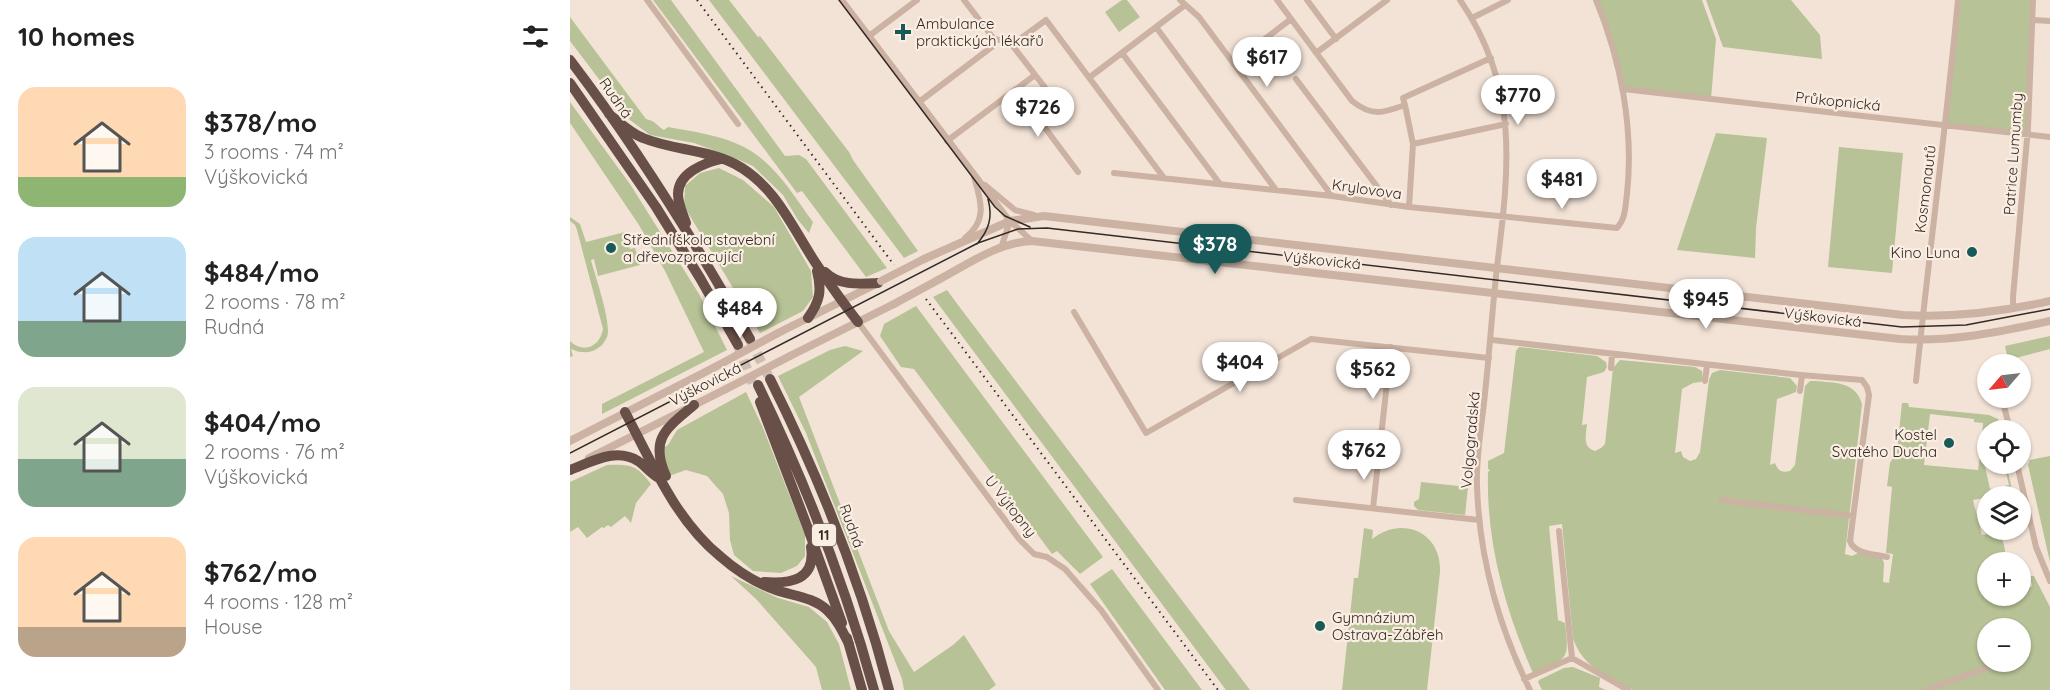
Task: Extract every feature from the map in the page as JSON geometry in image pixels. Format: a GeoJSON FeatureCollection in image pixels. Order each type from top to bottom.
{"type":"FeatureCollection","features":[{"type":"Feature","properties":{"kind":"highway","name":"Rudná"},"geometry":{"type":"LineString","coordinates":[[570,60],[609,114],[695,245],[750,339]]}},
{"type":"Feature","properties":{"kind":"highway","name":"Rudná"},"geometry":{"type":"LineString","coordinates":[[570,83],[662,218],[738,345]]}},
{"type":"Feature","properties":{"kind":"highway"},"geometry":{"type":"LineString","coordinates":[[609,114],[645,139],[697,150],[742,168],[772,195],[815,262],[858,322]]}},
{"type":"Feature","properties":{"kind":"highway"},"geometry":{"type":"LineString","coordinates":[[695,245],[680,205],[679,188],[685,178],[699,166],[722,159]]}},
{"type":"Feature","properties":{"kind":"highway"},"geometry":{"type":"LineString","coordinates":[[815,262],[838,281],[858,285],[880,282]]}},
{"type":"Feature","properties":{"kind":"highway"},"geometry":{"type":"LineString","coordinates":[[808,318],[821,294],[815,262]]}},
{"type":"Feature","properties":{"kind":"highway","name":"Rudná"},"geometry":{"type":"LineString","coordinates":[[770,379],[801,441],[831,512],[858,587],[889,690]]}},
{"type":"Feature","properties":{"kind":"highway","name":"Rudná"},"geometry":{"type":"LineString","coordinates":[[807,526],[756,386],[789,449],[818,518],[845,592],[874,690]]}},
{"type":"Feature","properties":{"kind":"highway"},"geometry":{"type":"LineString","coordinates":[[664,478],[659,458],[661,441],[668,427],[694,405]]}},
{"type":"Feature","properties":{"kind":"highway"},"geometry":{"type":"LineString","coordinates":[[625,412],[690,527],[740,572],[772,588],[821,605],[834,617],[849,644]]}},
{"type":"Feature","properties":{"kind":"highway"},"geometry":{"type":"LineString","coordinates":[[570,469],[619,455],[637,461],[664,478]]}},
{"type":"Feature","properties":{"kind":"highway"},"geometry":{"type":"LineString","coordinates":[[758,582],[789,582],[806,573],[812,556],[807,526]]}},
{"type":"Feature","properties":{"kind":"highway"},"geometry":{"type":"LineString","coordinates":[[807,526],[849,644],[862,690]]}},
{"type":"Feature","properties":{"kind":"street"},"geometry":{"type":"LineString","coordinates":[[647,0],[738,124]]}},
{"type":"Feature","properties":{"kind":"street"},"geometry":{"type":"LineString","coordinates":[[842,0],[1010,222],[1032,241]]}},
{"type":"Feature","properties":{"kind":"street"},"geometry":{"type":"LineString","coordinates":[[869,36],[917,0]]}},
{"type":"Feature","properties":{"kind":"street"},"geometry":{"type":"LineString","coordinates":[[964,0],[994,39],[1012,45],[1050,94]]}},
{"type":"Feature","properties":{"kind":"street"},"geometry":{"type":"LineString","coordinates":[[1277,0],[1352,100],[1361,108],[1373,112],[1386,112],[1491,58]]}},
{"type":"Feature","properties":{"kind":"street"},"geometry":{"type":"LineString","coordinates":[[1307,0],[1336,39]]}},
{"type":"Feature","properties":{"kind":"street"},"geometry":{"type":"LineString","coordinates":[[1317,53],[1387,0]]}},
{"type":"Feature","properties":{"kind":"street","name":"Volgogradská"},"geometry":{"type":"LineString","coordinates":[[1460,0],[1472,18],[1491,58],[1506,124],[1508,158],[1477,483],[1479,520],[1483,551],[1494,599],[1509,646],[1530,690]]}},
{"type":"Feature","properties":{"kind":"street"},"geometry":{"type":"LineString","coordinates":[[1472,18],[1508,0]]}},
{"type":"Feature","properties":{"kind":"street"},"geometry":{"type":"LineString","coordinates":[[1596,0],[1616,57],[1623,89]]}},
{"type":"Feature","properties":{"kind":"street","name":"Kosmonautů"},"geometry":{"type":"LineString","coordinates":[[1916,381],[1921,316],[1958,0]]}},
{"type":"Feature","properties":{"kind":"street","name":"Patrice Lumumby"},"geometry":{"type":"LineString","coordinates":[[2013,309],[2027,135],[2033,0]]}},
{"type":"Feature","properties":{"kind":"street"},"geometry":{"type":"LineString","coordinates":[[1090,77],[1156,27],[1183,2],[1199,17],[1332,196]]}},
{"type":"Feature","properties":{"kind":"street"},"geometry":{"type":"LineString","coordinates":[[1233,63],[1291,19]]}},
{"type":"Feature","properties":{"kind":"street"},"geometry":{"type":"LineString","coordinates":[[1012,45],[1046,20],[1164,178]]}},
{"type":"Feature","properties":{"kind":"street"},"geometry":{"type":"LineString","coordinates":[[2033,21],[2050,21]]}},
{"type":"Feature","properties":{"kind":"street"},"geometry":{"type":"LineString","coordinates":[[1156,27],[1276,190]]}},
{"type":"Feature","properties":{"kind":"street"},"geometry":{"type":"LineString","coordinates":[[919,102],[993,46],[994,39]]}},
{"type":"Feature","properties":{"kind":"street"},"geometry":{"type":"LineString","coordinates":[[1122,53],[1220,184]]}},
{"type":"Feature","properties":{"kind":"street"},"geometry":{"type":"LineString","coordinates":[[947,141],[1035,75]]}},
{"type":"Feature","properties":{"kind":"street"},"geometry":{"type":"LineString","coordinates":[[1296,79],[1391,205]]}},
{"type":"Feature","properties":{"kind":"street"},"geometry":{"type":"LineString","coordinates":[[1016,89],[1078,172]]}},
{"type":"Feature","properties":{"kind":"street","name":"Průkopnická"},"geometry":{"type":"LineString","coordinates":[[1623,89],[2050,137]]}},
{"type":"Feature","properties":{"kind":"street","name":"Krylovova"},"geometry":{"type":"LineString","coordinates":[[1114,173],[1617,228],[1623,221],[1628,181],[1628,131],[1623,89]]}},
{"type":"Feature","properties":{"kind":"street"},"geometry":{"type":"LineString","coordinates":[[1404,102],[1413,144],[1409,207]]}},
{"type":"Feature","properties":{"kind":"street"},"geometry":{"type":"LineString","coordinates":[[1413,144],[1506,124]]}},
{"type":"Feature","properties":{"kind":"street"},"geometry":{"type":"LineString","coordinates":[[973,174],[1015,210],[1044,216]]}},
{"type":"Feature","properties":{"kind":"street"},"geometry":{"type":"LineString","coordinates":[[962,241],[972,233],[982,210],[973,174]]}},
{"type":"Feature","properties":{"kind":"street","name":"Výškovická"},"geometry":{"type":"LineString","coordinates":[[570,441],[924,259],[1010,222],[1044,216],[1921,316],[1963,316],[2050,301]]}},
{"type":"Feature","properties":{"kind":"street"},"geometry":{"type":"LineString","coordinates":[[1001,248],[1010,222]]}},
{"type":"Feature","properties":{"kind":"street","name":"Výškovická"},"geometry":{"type":"LineString","coordinates":[[570,469],[636,433],[1001,248],[1023,241],[1920,340],[1988,334],[2050,321]]}},
{"type":"Feature","properties":{"kind":"street"},"geometry":{"type":"LineString","coordinates":[[1074,312],[1146,433],[1311,339],[1490,358]]}},
{"type":"Feature","properties":{"kind":"street","name":"U Výtopny"},"geometry":{"type":"LineString","coordinates":[[858,322],[1019,539],[1035,554],[1047,557],[1065,569],[1101,610],[1158,690]]}},
{"type":"Feature","properties":{"kind":"street"},"geometry":{"type":"LineString","coordinates":[[1492,340],[1862,380],[1869,395],[1850,541],[1854,549],[1887,557]]}},
{"type":"Feature","properties":{"kind":"street"},"geometry":{"type":"LineString","coordinates":[[1373,508],[1391,347]]}},
{"type":"Feature","properties":{"kind":"street"},"geometry":{"type":"LineString","coordinates":[[1611,368],[1612,354]]}},
{"type":"Feature","properties":{"kind":"street"},"geometry":{"type":"LineString","coordinates":[[1705,381],[1707,365]]}},
{"type":"Feature","properties":{"kind":"street"},"geometry":{"type":"LineString","coordinates":[[1800,391],[1802,375]]}},
{"type":"Feature","properties":{"kind":"street"},"geometry":{"type":"LineString","coordinates":[[2019,474],[2036,547],[2050,581]]}},
{"type":"Feature","properties":{"kind":"street"},"geometry":{"type":"LineString","coordinates":[[1296,500],[1479,520]]}},
{"type":"Feature","properties":{"kind":"street"},"geometry":{"type":"LineString","coordinates":[[1721,500],[1853,516]]}},
{"type":"Feature","properties":{"kind":"street"},"geometry":{"type":"LineString","coordinates":[[1559,531],[1572,658]]}},
{"type":"Feature","properties":{"kind":"street"},"geometry":{"type":"LineString","coordinates":[[1524,679],[1572,658]]}},
{"type":"Feature","properties":{"kind":"street"},"geometry":{"type":"LineString","coordinates":[[1572,658],[1628,690]]}},
{"type":"Feature","properties":{"kind":"street"},"geometry":{"type":"LineString","coordinates":[[1926,690],[1977,671]]}},
{"type":"Feature","properties":{"kind":"green space"},"geometry":{"type":"Polygon","coordinates":[[[653,0],[671,0],[785,156],[799,155],[806,159],[887,268],[866,277],[802,191],[797,193],[653,0]]]}},
{"type":"Feature","properties":{"kind":"green space"},"geometry":{"type":"Polygon","coordinates":[[[709,0],[729,0],[758,37],[760,36],[849,152],[918,251],[904,258],[709,0]]]}},
{"type":"Feature","properties":{"kind":"green space"},"geometry":{"type":"Polygon","coordinates":[[[1122,0],[1127,0],[1140,17],[1119,32],[1105,12],[1122,0]]]}},
{"type":"Feature","properties":{"kind":"green space"},"geometry":{"type":"Polygon","coordinates":[[[1596,0],[1702,0],[1716,39],[1711,99],[1623,89],[1596,0]]]}},
{"type":"Feature","properties":{"kind":"green space"},"geometry":{"type":"Polygon","coordinates":[[[1706,0],[1791,0],[1820,35],[1822,59],[1723,47],[1706,0]]]}},
{"type":"Feature","properties":{"kind":"green space"},"geometry":{"type":"Polygon","coordinates":[[[1958,0],[2033,0],[2027,135],[1945,125],[1958,0]]]}},
{"type":"Feature","properties":{"kind":"green space"},"geometry":{"type":"Polygon","coordinates":[[[570,17],[646,119],[664,130],[668,127],[717,137],[755,153],[783,180],[813,222],[809,233],[783,195],[753,166],[694,143],[650,135],[630,120],[570,41],[570,17]]]}},
{"type":"Feature","properties":{"kind":"green space"},"geometry":{"type":"Polygon","coordinates":[[[570,102],[630,184],[699,294],[727,350],[602,414],[602,404],[704,352],[665,271],[639,225],[570,123],[570,102]]]}},
{"type":"Feature","properties":{"kind":"green space"},"geometry":{"type":"Polygon","coordinates":[[[1716,133],[1767,138],[1756,228],[1755,258],[1677,250],[1716,133]]]}},
{"type":"Feature","properties":{"kind":"green space"},"geometry":{"type":"Polygon","coordinates":[[[1839,147],[1903,153],[1892,273],[1828,267],[1839,147]]]}},
{"type":"Feature","properties":{"kind":"green space"},"geometry":{"type":"Polygon","coordinates":[[[719,168],[743,180],[774,207],[811,271],[813,297],[803,311],[760,333],[684,206],[685,186],[700,173],[719,168]]]}},
{"type":"Feature","properties":{"kind":"green space"},"geometry":{"type":"Polygon","coordinates":[[[570,217],[580,224],[586,242],[625,232],[630,249],[635,248],[640,265],[598,276],[594,259],[591,260],[605,311],[607,337],[601,346],[592,351],[581,352],[571,349],[573,356],[570,357],[570,341],[580,347],[590,347],[598,340],[603,329],[577,230],[570,221],[570,217]]]}},
{"type":"Feature","properties":{"kind":"green space"},"geometry":{"type":"Polygon","coordinates":[[[947,290],[1250,690],[1226,690],[933,297],[947,290]]]}},
{"type":"Feature","properties":{"kind":"green space"},"geometry":{"type":"Polygon","coordinates":[[[916,306],[1103,557],[1080,574],[1057,551],[1052,554],[914,369],[901,367],[880,336],[884,324],[916,306]]]}},
{"type":"Feature","properties":{"kind":"green space"},"geometry":{"type":"Polygon","coordinates":[[[2050,336],[2050,349],[2031,354],[2007,354],[2005,346],[2050,336]]]}},
{"type":"Feature","properties":{"kind":"green space"},"geometry":{"type":"Polygon","coordinates":[[[845,346],[863,351],[799,397],[889,631],[914,672],[964,635],[996,685],[989,690],[904,690],[902,679],[806,433],[778,376],[830,350],[845,346]]]}},
{"type":"Feature","properties":{"kind":"green space"},"geometry":{"type":"Polygon","coordinates":[[[1519,347],[1597,356],[1606,362],[1607,367],[1604,372],[1587,377],[1582,425],[1587,424],[1586,444],[1595,451],[1605,444],[1613,368],[1620,360],[1695,367],[1702,371],[1703,380],[1701,382],[1693,383],[1682,389],[1675,453],[1681,451],[1683,457],[1690,461],[1696,459],[1700,452],[1709,380],[1712,373],[1720,370],[1790,378],[1797,386],[1796,392],[1777,399],[1770,465],[1775,463],[1779,470],[1785,472],[1790,471],[1795,465],[1805,386],[1810,381],[1815,381],[1850,387],[1859,396],[1862,404],[1845,554],[1852,556],[1858,553],[1882,558],[1883,582],[1889,583],[1893,554],[1886,553],[1892,487],[1887,486],[1890,463],[1897,451],[1902,403],[1908,403],[1909,407],[1989,415],[1998,420],[1977,420],[1977,422],[1974,422],[1974,419],[1930,414],[1924,465],[1977,470],[1977,474],[1987,474],[1989,486],[1977,486],[1977,499],[1973,500],[1977,516],[1977,540],[2002,540],[2005,552],[1977,552],[1977,606],[2031,606],[2031,576],[2034,576],[2050,607],[2050,690],[1633,690],[1589,664],[1577,648],[1573,638],[1562,524],[1549,526],[1558,620],[1565,623],[1566,652],[1559,661],[1533,673],[1506,600],[1490,524],[1488,461],[1504,453],[1516,351],[1519,347]]]}},
{"type":"Feature","properties":{"kind":"green space"},"geometry":{"type":"Polygon","coordinates":[[[746,392],[763,428],[805,535],[805,556],[797,566],[781,573],[753,571],[734,555],[730,540],[729,513],[723,494],[707,476],[686,470],[669,476],[663,448],[668,445],[677,430],[746,392]]]}},
{"type":"Feature","properties":{"kind":"green space"},"geometry":{"type":"Polygon","coordinates":[[[2050,456],[2050,562],[2030,474],[2031,460],[2050,456]]]}},
{"type":"Feature","properties":{"kind":"green space"},"geometry":{"type":"Polygon","coordinates":[[[607,465],[622,465],[637,469],[651,484],[636,503],[631,523],[625,516],[611,527],[608,525],[602,527],[587,538],[578,527],[570,532],[570,482],[607,465]]]}},
{"type":"Feature","properties":{"kind":"green space"},"geometry":{"type":"Polygon","coordinates":[[[2006,474],[2008,474],[2011,486],[2004,486],[2009,485],[2006,474]]]}},
{"type":"Feature","properties":{"kind":"green space"},"geometry":{"type":"Polygon","coordinates":[[[1421,482],[1468,487],[1465,515],[1418,510],[1414,502],[1419,499],[1421,482]]]}},
{"type":"Feature","properties":{"kind":"green space"},"geometry":{"type":"Polygon","coordinates":[[[1364,528],[1373,530],[1372,539],[1396,528],[1407,528],[1418,532],[1427,538],[1439,558],[1440,572],[1427,690],[1342,690],[1354,578],[1358,578],[1364,528]]]}},
{"type":"Feature","properties":{"kind":"green space"},"geometry":{"type":"Polygon","coordinates":[[[1112,569],[1202,690],[1165,690],[1090,584],[1112,569]]]}},
{"type":"Feature","properties":{"kind":"green space"},"geometry":{"type":"Polygon","coordinates":[[[731,576],[778,598],[809,607],[827,622],[839,644],[851,690],[822,690],[816,667],[757,600],[731,576]]]}},
{"type":"Feature","properties":{"kind":"green space"},"geometry":{"type":"Polygon","coordinates":[[[1573,667],[1600,678],[1599,687],[1606,690],[1542,690],[1539,680],[1564,668],[1573,667]]]}},
{"type":"Feature","properties":{"kind":"tunnel"},"geometry":{"type":"LineString","coordinates":[[750,340],[770,379]]}},
{"type":"Feature","properties":{"kind":"tunnel"},"geometry":{"type":"LineString","coordinates":[[738,346],[754,387]]}},
{"type":"Feature","properties":{"kind":"tram line"},"geometry":{"type":"LineString","coordinates":[[839,0],[995,207],[1005,216],[1030,227]]}},
{"type":"Feature","properties":{"kind":"tram line"},"geometry":{"type":"LineString","coordinates":[[977,244],[989,223],[988,199]]}},
{"type":"Feature","properties":{"kind":"tram line"},"geometry":{"type":"LineString","coordinates":[[570,453],[978,243],[1018,229],[1047,228],[1902,327],[1966,325],[2050,309]]}},
{"type":"Feature","properties":{"kind":"railway"},"geometry":{"type":"LineString","coordinates":[[697,0],[894,265]]}},
{"type":"Feature","properties":{"kind":"railway"},"geometry":{"type":"LineString","coordinates":[[926,299],[1218,690]]}},
{"type":"Feature","properties":{"kind":"place","name":"Ambulance praktických lékařů"},"geometry":{"type":"Point","coordinates":[903,32]}},
{"type":"Feature","properties":{"kind":"place","name":"Střední škola stavební a dřevozpracující"},"geometry":{"type":"Point","coordinates":[611,248]}},
{"type":"Feature","properties":{"kind":"place","name":"Kino Luna"},"geometry":{"type":"Point","coordinates":[1972,252]}},
{"type":"Feature","properties":{"kind":"place","name":"Kostel Svatého Ducha"},"geometry":{"type":"Point","coordinates":[1949,443]}},
{"type":"Feature","properties":{"kind":"place","name":"Gymnázium Ostrava-Zábřeh"},"geometry":{"type":"Point","coordinates":[1320,626]}}]}
